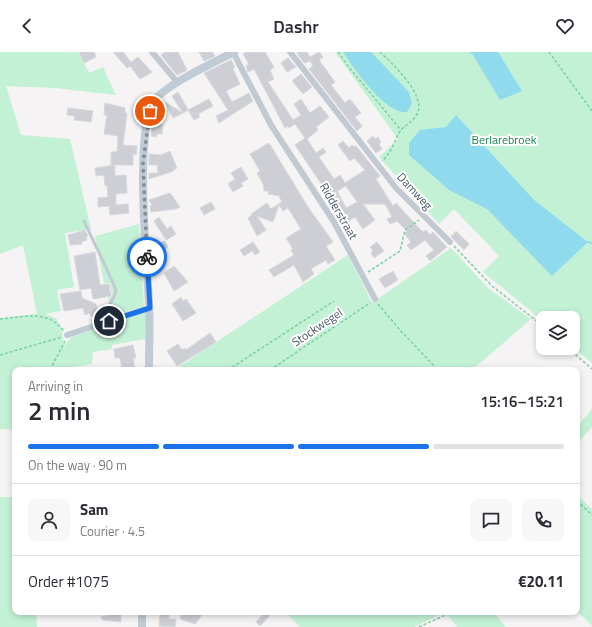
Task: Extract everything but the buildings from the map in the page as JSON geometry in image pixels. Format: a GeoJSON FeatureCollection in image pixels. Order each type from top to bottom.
{"type":"FeatureCollection","features":[{"type":"Feature","properties":{"kind":"street"},"geometry":{"type":"LineString","coordinates":[[152,52],[178,83]]}},
{"type":"Feature","properties":{"kind":"street"},"geometry":{"type":"LineString","coordinates":[[149,367],[150,308],[143,163],[146,130],[154,101],[165,91],[234,52]]}},
{"type":"Feature","properties":{"kind":"street","name":"Ridderstraat"},"geometry":{"type":"LineString","coordinates":[[234,52],[271,125],[334,222],[375,300]]}},
{"type":"Feature","properties":{"kind":"street","name":"Damweg"},"geometry":{"type":"LineString","coordinates":[[290,52],[396,188],[450,242]]}},
{"type":"Feature","properties":{"kind":"street"},"geometry":{"type":"LineString","coordinates":[[67,336],[150,308]]}},
{"type":"Feature","properties":{"kind":"street"},"geometry":{"type":"LineString","coordinates":[[142,615],[142,627]]}},
{"type":"Feature","properties":{"kind":"lane"},"geometry":{"type":"LineString","coordinates":[[84,221],[104,267],[114,281],[116,291],[106,310],[109,321]]}},
{"type":"Feature","properties":{"kind":"path"},"geometry":{"type":"LineString","coordinates":[[338,52],[401,130]]}},
{"type":"Feature","properties":{"kind":"path"},"geometry":{"type":"LineString","coordinates":[[378,165],[387,157],[401,130],[418,113],[420,104],[409,83],[380,52]]}},
{"type":"Feature","properties":{"kind":"path"},"geometry":{"type":"LineString","coordinates":[[549,52],[592,111]]}},
{"type":"Feature","properties":{"kind":"path"},"geometry":{"type":"LineString","coordinates":[[362,276],[400,251],[405,230],[423,216]]}},
{"type":"Feature","properties":{"kind":"path"},"geometry":{"type":"LineString","coordinates":[[450,242],[492,286],[536,321]]}},
{"type":"Feature","properties":{"kind":"path"},"geometry":{"type":"LineString","coordinates":[[375,300],[400,330],[435,367]]}},
{"type":"Feature","properties":{"kind":"path","name":"Stockwegel"},"geometry":{"type":"LineString","coordinates":[[274,367],[375,300]]}},
{"type":"Feature","properties":{"kind":"path"},"geometry":{"type":"LineString","coordinates":[[233,367],[334,301]]}},
{"type":"Feature","properties":{"kind":"path"},"geometry":{"type":"LineString","coordinates":[[0,320],[39,316],[48,317],[58,324],[67,336]]}},
{"type":"Feature","properties":{"kind":"path"},"geometry":{"type":"LineString","coordinates":[[0,355],[67,336]]}},
{"type":"Feature","properties":{"kind":"path"},"geometry":{"type":"LineString","coordinates":[[52,367],[67,336]]}},
{"type":"Feature","properties":{"kind":"path"},"geometry":{"type":"LineString","coordinates":[[576,355],[592,368]]}},
{"type":"Feature","properties":{"kind":"path"},"geometry":{"type":"LineString","coordinates":[[580,504],[592,516]]}},
{"type":"Feature","properties":{"kind":"path"},"geometry":{"type":"LineString","coordinates":[[419,627],[445,615]]}},
{"type":"Feature","properties":{"kind":"green space"},"geometry":{"type":"Polygon","coordinates":[[[0,52],[78,52],[89,73],[103,67],[116,95],[55,88],[6,86],[21,135],[70,139],[91,229],[65,233],[74,287],[57,290],[61,311],[46,314],[57,319],[62,331],[64,346],[71,337],[146,312],[145,339],[112,345],[112,349],[93,352],[92,364],[73,367],[12,367],[12,430],[0,429],[0,318],[37,314],[23,245],[0,254],[0,52]]]}},
{"type":"Feature","properties":{"kind":"green space","name":"Berlarebroek"},"geometry":{"type":"Polygon","coordinates":[[[335,52],[592,52],[592,363],[580,353],[580,311],[536,311],[536,315],[483,272],[499,256],[454,209],[439,224],[379,157],[398,139],[335,52]]]}},
{"type":"Feature","properties":{"kind":"green space"},"geometry":{"type":"Polygon","coordinates":[[[139,224],[144,307],[112,316],[108,298],[112,296],[110,283],[104,283],[95,236],[139,224]]]}},
{"type":"Feature","properties":{"kind":"green space"},"geometry":{"type":"Polygon","coordinates":[[[451,248],[488,288],[531,319],[475,367],[179,367],[348,255],[372,303],[451,248]]]}},
{"type":"Feature","properties":{"kind":"green space"},"geometry":{"type":"Polygon","coordinates":[[[592,409],[592,427],[580,441],[580,423],[592,409]]]}},
{"type":"Feature","properties":{"kind":"green space"},"geometry":{"type":"Polygon","coordinates":[[[0,497],[12,497],[12,615],[36,615],[37,627],[0,627],[0,497]]]}},
{"type":"Feature","properties":{"kind":"green space"},"geometry":{"type":"Polygon","coordinates":[[[580,498],[592,509],[592,626],[580,614],[580,498]]]}},
{"type":"Feature","properties":{"kind":"green space"},"geometry":{"type":"Polygon","coordinates":[[[288,615],[439,615],[414,627],[300,627],[288,615]]]}},
{"type":"Feature","properties":{"kind":"green space"},"geometry":{"type":"Polygon","coordinates":[[[447,615],[496,615],[506,627],[457,627],[447,615]]]}},
{"type":"Feature","properties":{"kind":"water"},"geometry":{"type":"Polygon","coordinates":[[[343,52],[371,52],[409,92],[412,104],[407,112],[399,111],[380,99],[371,90],[343,52]]]}},
{"type":"Feature","properties":{"kind":"water"},"geometry":{"type":"Polygon","coordinates":[[[469,52],[498,52],[522,91],[500,100],[473,55],[469,52]]]}},
{"type":"Feature","properties":{"kind":"water"},"geometry":{"type":"Polygon","coordinates":[[[456,115],[534,200],[588,242],[552,276],[487,209],[449,190],[409,155],[409,143],[420,130],[446,127],[456,115]]]}},
{"type":"Feature","properties":{"kind":"waterway"},"geometry":{"type":"LineString","coordinates":[[588,242],[592,243]]}},
{"type":"Feature","properties":{"kind":"way so far"},"geometry":{"type":"LineString","coordinates":[[147,257],[143,163],[146,130],[150,111]]}},
{"type":"Feature","properties":{"kind":"route"},"geometry":{"type":"LineString","coordinates":[[109,321],[150,308],[147,257]]}}]}
